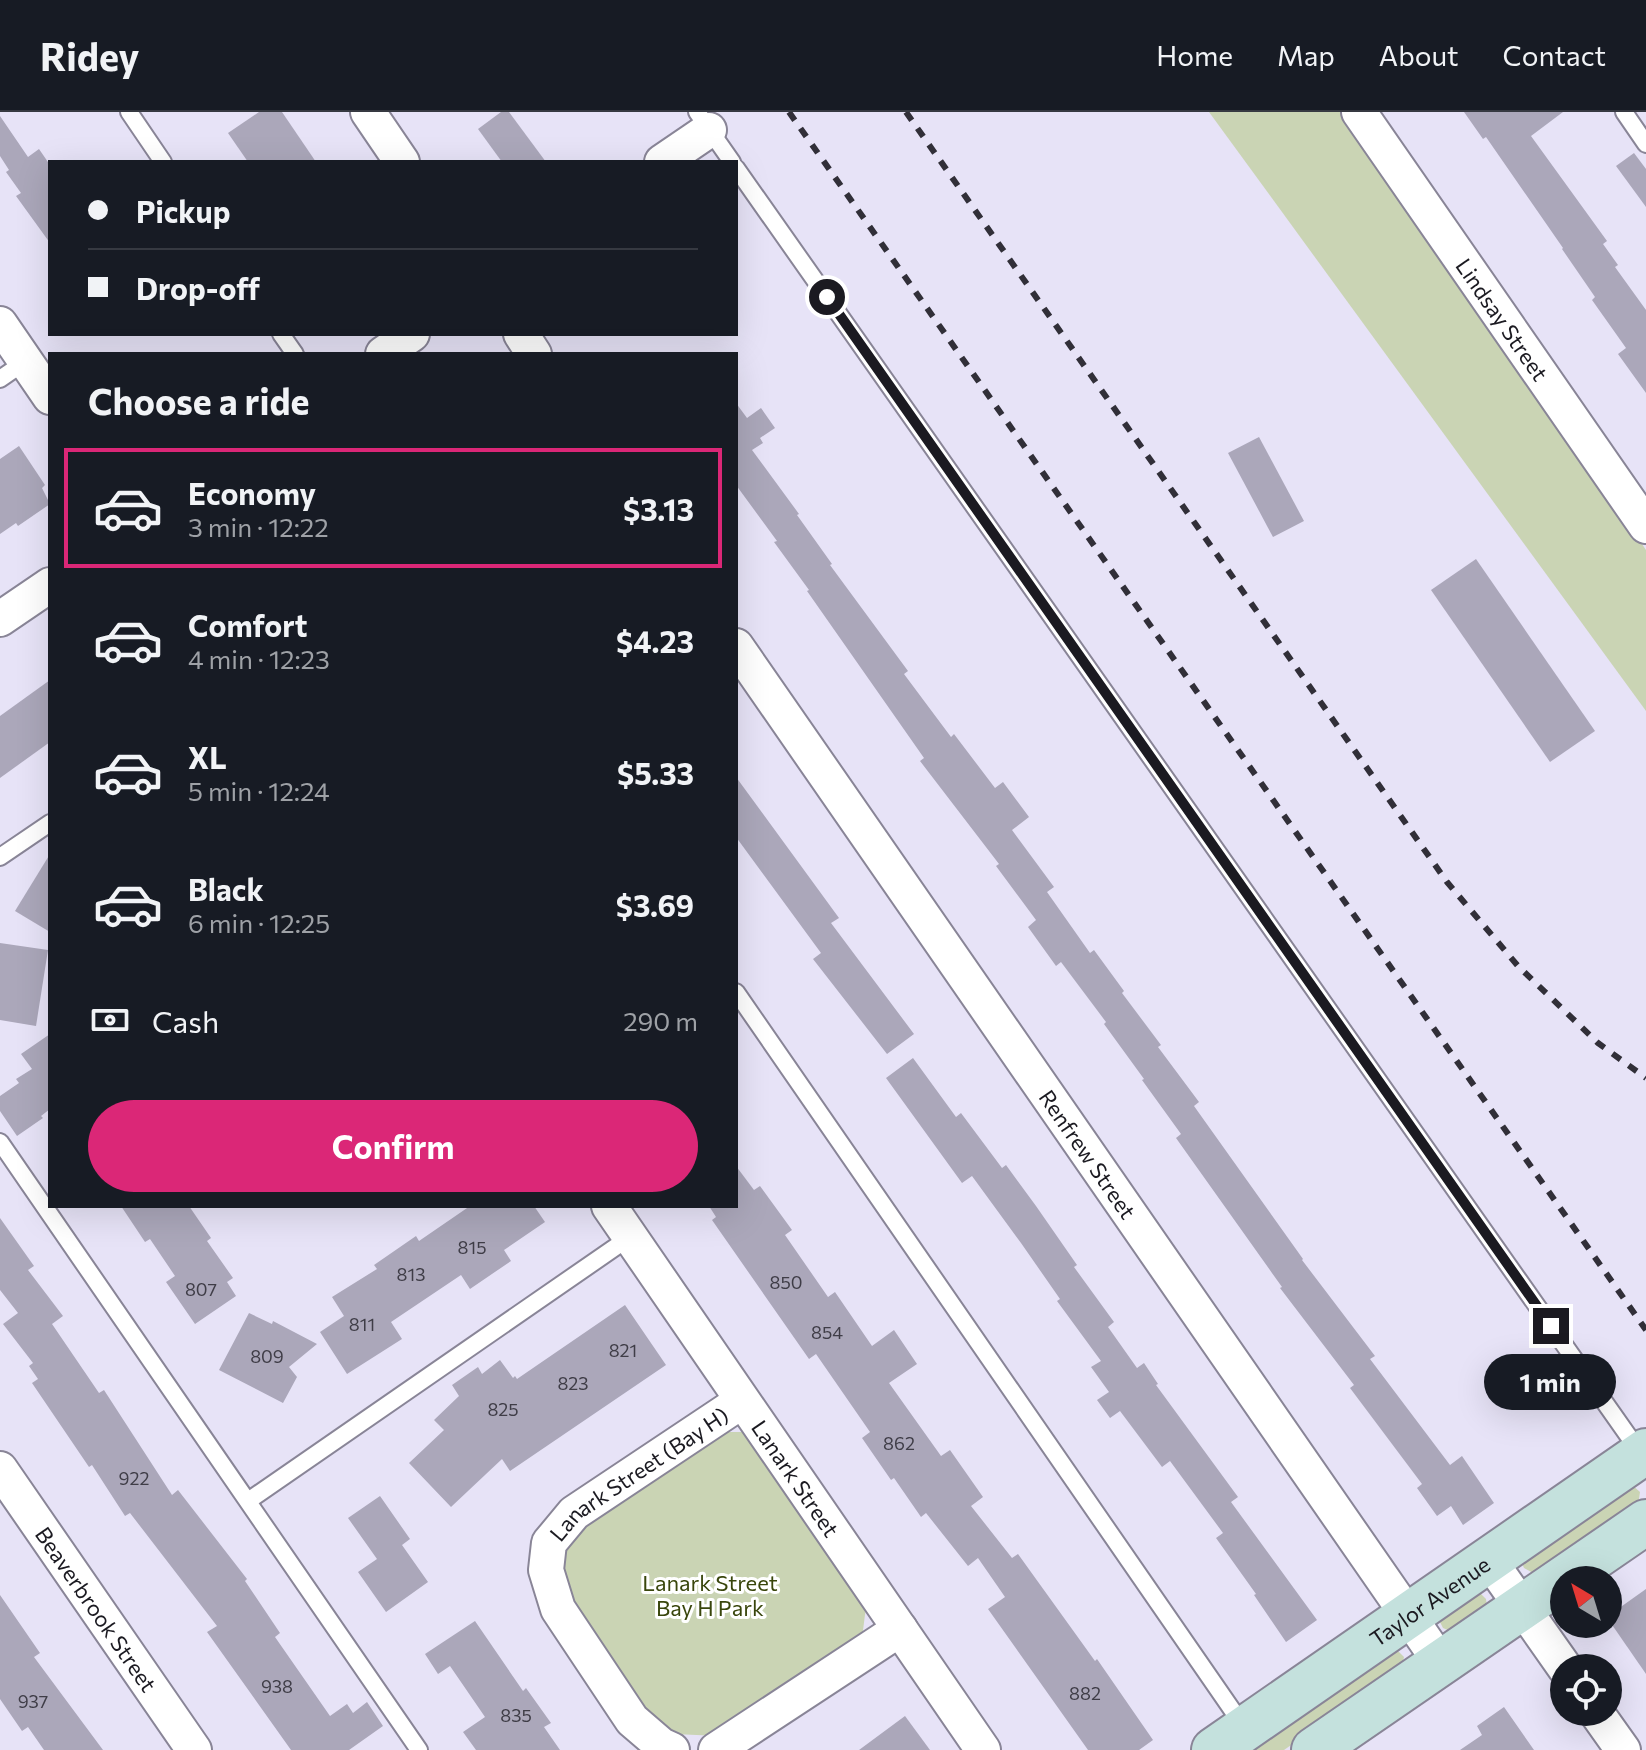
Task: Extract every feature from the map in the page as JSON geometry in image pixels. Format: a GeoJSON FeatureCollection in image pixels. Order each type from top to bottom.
{"type":"FeatureCollection","features":[{"type":"Feature","properties":{"kind":"main road","name":"Taylor Avenue"},"geometry":{"type":"LineString","coordinates":[[1230,1739],[1407,1615],[1644,1456]]}},
{"type":"Feature","properties":{"kind":"main road"},"geometry":{"type":"LineString","coordinates":[[1314,1750],[1646,1522]]}},
{"type":"Feature","properties":{"kind":"street"},"geometry":{"type":"LineString","coordinates":[[368,112],[401,160]]}},
{"type":"Feature","properties":{"kind":"street","name":"Lindsay Street"},"geometry":{"type":"LineString","coordinates":[[1359,112],[1646,526]]}},
{"type":"Feature","properties":{"kind":"street"},"geometry":{"type":"LineString","coordinates":[[664,160],[703,121]]}},
{"type":"Feature","properties":{"kind":"street"},"geometry":{"type":"LineString","coordinates":[[0,324],[13,370],[48,396]]}},
{"type":"Feature","properties":{"kind":"street"},"geometry":{"type":"LineString","coordinates":[[386,352],[409,336]]}},
{"type":"Feature","properties":{"kind":"street"},"geometry":{"type":"LineString","coordinates":[[0,619],[48,586]]}},
{"type":"Feature","properties":{"kind":"street","name":"Renfrew Street"},"geometry":{"type":"LineString","coordinates":[[738,649],[1441,1663]]}},
{"type":"Feature","properties":{"kind":"street","name":"Lanark Street"},"geometry":{"type":"LineString","coordinates":[[610,1208],[983,1750]]}},
{"type":"Feature","properties":{"kind":"street","name":"Lanark Street (Bay H)"},"geometry":{"type":"LineString","coordinates":[[672,1750],[661,1745],[632,1720],[558,1609],[546,1570],[549,1543],[574,1513],[742,1401]]}},
{"type":"Feature","properties":{"kind":"street","name":"Beaverbrook Street"},"geometry":{"type":"LineString","coordinates":[[0,1469],[194,1750]]}},
{"type":"Feature","properties":{"kind":"street"},"geometry":{"type":"LineString","coordinates":[[1489,1560],[1555,1654]]}},
{"type":"Feature","properties":{"kind":"street"},"geometry":{"type":"LineString","coordinates":[[716,1750],[900,1629]]}},
{"type":"Feature","properties":{"kind":"street"},"geometry":{"type":"LineString","coordinates":[[1606,1726],[1623,1750]]}},
{"type":"Feature","properties":{"kind":"lane"},"geometry":{"type":"LineString","coordinates":[[129,112],[162,160]]}},
{"type":"Feature","properties":{"kind":"lane"},"geometry":{"type":"LineString","coordinates":[[1624,112],[1646,144]]}},
{"type":"Feature","properties":{"kind":"lane"},"geometry":{"type":"LineString","coordinates":[[703,121],[731,160]]}},
{"type":"Feature","properties":{"kind":"lane"},"geometry":{"type":"LineString","coordinates":[[738,171],[1644,1456]]}},
{"type":"Feature","properties":{"kind":"lane"},"geometry":{"type":"LineString","coordinates":[[0,857],[48,824]]}},
{"type":"Feature","properties":{"kind":"lane"},"geometry":{"type":"LineString","coordinates":[[738,995],[1230,1739]]}},
{"type":"Feature","properties":{"kind":"lane"},"geometry":{"type":"LineString","coordinates":[[0,1142],[419,1750]]}},
{"type":"Feature","properties":{"kind":"lane"},"geometry":{"type":"LineString","coordinates":[[248,1501],[630,1237]]}},
{"type":"Feature","properties":{"kind":"green space"},"geometry":{"type":"Polygon","coordinates":[[[1209,112],[1352,112],[1646,550],[1646,711],[1209,112]]]}},
{"type":"Feature","properties":{"kind":"green space","name":"Lanark Street Bay H Park"},"geometry":{"type":"Polygon","coordinates":[[[719,1432],[744,1432],[866,1607],[862,1638],[719,1736],[674,1734],[638,1703],[569,1601],[561,1561],[579,1525],[719,1432]]]}},
{"type":"Feature","properties":{"kind":"green space"},"geometry":{"type":"Polygon","coordinates":[[[1631,1484],[1640,1492],[1638,1505],[1535,1574],[1524,1568],[1521,1561],[1631,1484]]]}},
{"type":"Feature","properties":{"kind":"green space"},"geometry":{"type":"Polygon","coordinates":[[[1477,1590],[1486,1599],[1487,1607],[1450,1631],[1443,1628],[1439,1620],[1477,1590]]]}},
{"type":"Feature","properties":{"kind":"green space"},"geometry":{"type":"Polygon","coordinates":[[[1395,1648],[1404,1657],[1401,1669],[1284,1750],[1240,1750],[1395,1648]]]}},
{"type":"Feature","properties":{"kind":"building"},"geometry":{"type":"Polygon","coordinates":[[[259,112],[282,112],[315,160],[247,160],[228,133],[259,112]]]}},
{"type":"Feature","properties":{"kind":"building"},"geometry":{"type":"Polygon","coordinates":[[[501,112],[509,112],[545,160],[501,160],[478,129],[501,112]]]}},
{"type":"Feature","properties":{"kind":"building"},"geometry":{"type":"Polygon","coordinates":[[[1464,112],[1563,112],[1531,136],[1607,241],[1603,244],[1618,265],[1615,267],[1646,310],[1646,393],[1618,354],[1626,348],[1592,300],[1595,297],[1486,137],[1483,139],[1464,112]]]}},
{"type":"Feature","properties":{"kind":"building"},"geometry":{"type":"Polygon","coordinates":[[[0,116],[28,157],[39,149],[48,162],[48,240],[16,196],[21,193],[6,172],[9,170],[0,156],[0,116]]]}},
{"type":"Feature","properties":{"kind":"building"},"geometry":{"type":"Polygon","coordinates":[[[1634,153],[1646,169],[1646,207],[1616,166],[1634,153]]]}},
{"type":"Feature","properties":{"kind":"building"},"geometry":{"type":"Polygon","coordinates":[[[738,406],[747,418],[761,408],[775,428],[760,438],[763,443],[752,450],[799,514],[830,565],[908,671],[904,674],[951,737],[954,734],[995,788],[1003,782],[1029,817],[1012,830],[1054,887],[1047,892],[1090,953],[1094,950],[1124,991],[1122,993],[1161,1045],[1158,1047],[1199,1102],[1194,1106],[1302,1260],[1375,1356],[1370,1359],[1450,1465],[1462,1456],[1494,1503],[1463,1525],[1451,1506],[1437,1516],[1417,1488],[1422,1484],[1350,1388],[1354,1385],[1280,1288],[1176,1138],[1181,1134],[1104,1024],[1106,1022],[1061,962],[1056,966],[1028,927],[1036,920],[996,866],[999,864],[920,761],[924,758],[807,591],[774,542],[777,541],[738,488],[738,406]]]}},
{"type":"Feature","properties":{"kind":"building"},"geometry":{"type":"Polygon","coordinates":[[[1259,437],[1304,521],[1273,537],[1228,453],[1259,437]]]}},
{"type":"Feature","properties":{"kind":"building"},"geometry":{"type":"Polygon","coordinates":[[[19,446],[45,485],[42,488],[48,505],[0,534],[0,459],[19,446]]]}},
{"type":"Feature","properties":{"kind":"building"},"geometry":{"type":"Polygon","coordinates":[[[1476,559],[1595,731],[1550,762],[1431,590],[1476,559]]]}},
{"type":"Feature","properties":{"kind":"building"},"geometry":{"type":"Polygon","coordinates":[[[48,681],[48,743],[0,778],[0,716],[48,681]]]}},
{"type":"Feature","properties":{"kind":"building"},"geometry":{"type":"Polygon","coordinates":[[[738,780],[839,918],[831,923],[914,1034],[887,1054],[813,959],[821,953],[738,840],[738,780]]]}},
{"type":"Feature","properties":{"kind":"building"},"geometry":{"type":"Polygon","coordinates":[[[48,857],[48,931],[15,911],[48,857]]]}},
{"type":"Feature","properties":{"kind":"building"},"geometry":{"type":"Polygon","coordinates":[[[0,943],[48,950],[36,1026],[0,1020],[0,943]]]}},
{"type":"Feature","properties":{"kind":"building"},"geometry":{"type":"Polygon","coordinates":[[[48,1035],[48,1111],[41,1116],[43,1118],[17,1136],[0,1111],[0,1096],[19,1083],[16,1079],[32,1069],[21,1054],[48,1035]]]}},
{"type":"Feature","properties":{"kind":"building"},"geometry":{"type":"Polygon","coordinates":[[[913,1058],[956,1117],[961,1113],[1002,1168],[1006,1165],[1036,1206],[1077,1265],[1074,1267],[1114,1322],[1108,1327],[1137,1368],[1144,1363],[1156,1385],[1238,1497],[1231,1502],[1317,1620],[1286,1642],[1216,1538],[1223,1533],[1170,1461],[1162,1467],[1120,1411],[1110,1418],[1097,1400],[1109,1392],[1091,1367],[1101,1361],[1057,1301],[1060,1299],[1021,1243],[972,1176],[962,1183],[886,1078],[913,1058]]]}},
{"type":"Feature","properties":{"kind":"building"},"geometry":{"type":"Polygon","coordinates":[[[738,1169],[754,1190],[760,1186],[792,1230],[785,1235],[828,1297],[835,1292],[872,1346],[894,1330],[917,1364],[889,1383],[941,1456],[950,1450],[983,1497],[971,1506],[1012,1558],[1018,1554],[1153,1740],[1139,1750],[1088,1750],[988,1609],[1005,1597],[978,1558],[968,1566],[926,1513],[921,1517],[894,1478],[891,1480],[862,1438],[870,1432],[816,1354],[809,1359],[712,1220],[716,1217],[710,1208],[738,1208],[738,1169]]]}},
{"type":"Feature","properties":{"kind":"building"},"geometry":{"type":"Polygon","coordinates":[[[122,1208],[190,1208],[211,1238],[207,1241],[233,1278],[227,1282],[236,1296],[195,1324],[166,1282],[175,1276],[150,1239],[145,1242],[122,1208]]]}},
{"type":"Feature","properties":{"kind":"building"},"geometry":{"type":"Polygon","coordinates":[[[467,1208],[535,1208],[545,1222],[504,1250],[511,1261],[470,1289],[461,1275],[391,1322],[402,1339],[347,1374],[320,1332],[344,1316],[332,1297],[377,1269],[374,1265],[416,1236],[419,1241],[467,1208]]]}},
{"type":"Feature","properties":{"kind":"building"},"geometry":{"type":"Polygon","coordinates":[[[0,1218],[34,1266],[28,1270],[63,1316],[52,1324],[99,1393],[104,1390],[172,1495],[178,1490],[247,1579],[245,1581],[280,1633],[275,1637],[330,1716],[347,1704],[353,1713],[367,1702],[383,1726],[349,1750],[291,1750],[207,1632],[217,1626],[130,1513],[125,1516],[32,1383],[38,1379],[29,1366],[33,1363],[3,1324],[18,1313],[0,1290],[0,1218]]]}},
{"type":"Feature","properties":{"kind":"building"},"geometry":{"type":"Polygon","coordinates":[[[625,1305],[666,1365],[510,1471],[502,1459],[451,1507],[409,1463],[444,1430],[434,1420],[459,1396],[452,1385],[478,1367],[482,1374],[500,1360],[517,1379],[625,1305]]]}},
{"type":"Feature","properties":{"kind":"building"},"geometry":{"type":"Polygon","coordinates":[[[249,1313],[272,1324],[273,1321],[317,1344],[289,1367],[297,1377],[283,1403],[219,1370],[249,1313]]]}},
{"type":"Feature","properties":{"kind":"building"},"geometry":{"type":"Polygon","coordinates":[[[380,1496],[410,1539],[402,1545],[428,1582],[386,1612],[358,1572],[377,1559],[348,1518],[380,1496]]]}},
{"type":"Feature","properties":{"kind":"building"},"geometry":{"type":"Polygon","coordinates":[[[1646,1589],[1646,1674],[1621,1638],[1622,1606],[1646,1589]]]}},
{"type":"Feature","properties":{"kind":"building"},"geometry":{"type":"Polygon","coordinates":[[[0,1595],[40,1653],[34,1657],[103,1750],[44,1750],[28,1727],[22,1731],[0,1699],[0,1595]]]}},
{"type":"Feature","properties":{"kind":"building"},"geometry":{"type":"Polygon","coordinates":[[[475,1621],[523,1691],[526,1688],[551,1723],[544,1727],[560,1750],[476,1750],[463,1732],[485,1717],[450,1666],[438,1674],[425,1654],[475,1621]]]}},
{"type":"Feature","properties":{"kind":"building"},"geometry":{"type":"Polygon","coordinates":[[[1504,1707],[1534,1750],[1460,1750],[1482,1735],[1477,1726],[1504,1707]]]}},
{"type":"Feature","properties":{"kind":"building"},"geometry":{"type":"Polygon","coordinates":[[[905,1716],[930,1750],[859,1750],[905,1716]]]}},
{"type":"Feature","properties":{"kind":"railway"},"geometry":{"type":"LineString","coordinates":[[789,112],[1646,1330]]}},
{"type":"Feature","properties":{"kind":"railway"},"geometry":{"type":"LineString","coordinates":[[906,112],[1447,882],[1518,966],[1598,1043],[1646,1078]]}},
{"type":"Feature","properties":{"kind":"route"},"geometry":{"type":"LineString","coordinates":[[827,297],[1551,1326]]}}]}
